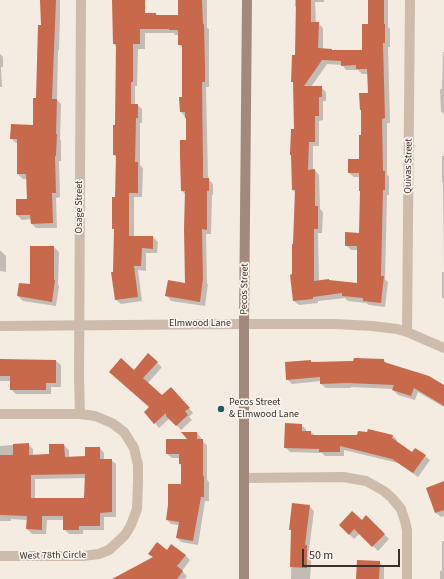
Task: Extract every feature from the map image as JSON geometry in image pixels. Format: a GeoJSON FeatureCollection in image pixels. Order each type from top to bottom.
{"type":"FeatureCollection","features":[{"type":"Feature","properties":{"kind":"main road","name":"Pecos Street"},"geometry":{"type":"LineString","coordinates":[[244,579],[244,324],[247,0]]}},
{"type":"Feature","properties":{"kind":"street","name":"Osage Street"},"geometry":{"type":"LineString","coordinates":[[80,414],[79,325],[81,0]]}},
{"type":"Feature","properties":{"kind":"street","name":"Quivas Street"},"geometry":{"type":"LineString","coordinates":[[407,332],[410,0]]}},
{"type":"Feature","properties":{"kind":"street","name":"Elmwood Lane"},"geometry":{"type":"LineString","coordinates":[[0,326],[336,324],[397,329],[444,348]]}},
{"type":"Feature","properties":{"kind":"street","name":"West 78th Circle"},"geometry":{"type":"LineString","coordinates":[[0,414],[80,414],[95,416],[112,422],[124,432],[134,448],[138,465],[137,509],[131,525],[125,535],[109,550],[99,554],[83,556],[0,556]]}},
{"type":"Feature","properties":{"kind":"street"},"geometry":{"type":"LineString","coordinates":[[244,478],[343,477],[366,481],[384,491],[401,509],[405,521],[407,530],[407,579]]}},
{"type":"Feature","properties":{"kind":"building"},"geometry":{"type":"Polygon","coordinates":[[[40,0],[56,0],[52,99],[57,99],[57,134],[55,156],[56,193],[52,193],[53,223],[31,224],[30,215],[16,215],[16,199],[27,199],[26,174],[17,174],[17,139],[10,139],[11,124],[33,125],[33,98],[36,98],[38,25],[41,25],[40,0]]]}},
{"type":"Feature","properties":{"kind":"building"},"geometry":{"type":"Polygon","coordinates":[[[112,0],[145,0],[145,13],[156,13],[156,15],[178,15],[178,0],[202,0],[205,65],[205,82],[202,82],[203,178],[209,178],[209,191],[207,191],[207,230],[202,229],[203,279],[200,302],[165,296],[168,280],[185,283],[185,191],[181,191],[180,140],[186,140],[186,118],[185,112],[180,112],[179,97],[182,97],[182,45],[178,45],[178,30],[169,29],[140,29],[140,44],[133,44],[133,82],[131,82],[131,104],[138,104],[138,118],[136,118],[135,162],[138,162],[138,193],[129,193],[129,236],[153,236],[153,249],[142,248],[141,266],[134,266],[138,297],[115,300],[111,272],[113,272],[114,229],[112,229],[112,197],[115,197],[116,155],[113,155],[116,44],[113,44],[112,0]]]}},
{"type":"Feature","properties":{"kind":"building"},"geometry":{"type":"Polygon","coordinates":[[[296,0],[311,0],[311,22],[319,22],[318,48],[332,50],[362,50],[362,24],[368,24],[368,0],[384,0],[385,43],[383,43],[385,118],[382,119],[385,190],[383,190],[381,276],[384,276],[381,303],[363,301],[363,298],[342,296],[342,293],[313,297],[313,299],[293,301],[290,275],[292,274],[295,190],[292,190],[290,155],[291,129],[294,129],[293,82],[291,82],[292,55],[295,55],[296,0]],[[322,60],[304,86],[322,86],[322,97],[319,97],[319,116],[315,116],[315,142],[309,142],[308,170],[315,169],[315,206],[318,206],[318,229],[314,229],[314,281],[329,279],[357,283],[357,246],[345,246],[345,232],[359,233],[359,173],[348,173],[348,159],[359,159],[361,110],[359,93],[368,93],[367,69],[356,69],[356,65],[341,66],[341,61],[322,60]]]}},
{"type":"Feature","properties":{"kind":"building"},"geometry":{"type":"Polygon","coordinates":[[[30,246],[54,246],[55,280],[52,302],[17,296],[19,283],[30,284],[30,246]]]}},
{"type":"Feature","properties":{"kind":"building"},"geometry":{"type":"Polygon","coordinates":[[[148,353],[158,362],[143,378],[162,395],[171,387],[190,408],[185,411],[188,415],[176,426],[166,416],[166,413],[154,424],[144,412],[149,407],[109,372],[121,358],[134,370],[148,353]]]}},
{"type":"Feature","properties":{"kind":"building"},"geometry":{"type":"Polygon","coordinates":[[[354,358],[384,359],[384,362],[429,376],[444,385],[444,406],[414,388],[411,396],[392,390],[394,385],[347,383],[320,384],[320,377],[286,380],[285,362],[311,360],[311,362],[353,361],[354,358]]]}},
{"type":"Feature","properties":{"kind":"building"},"geometry":{"type":"Polygon","coordinates":[[[0,359],[56,360],[56,383],[46,383],[46,390],[10,390],[10,376],[0,376],[0,359]]]}},
{"type":"Feature","properties":{"kind":"building"},"geometry":{"type":"Polygon","coordinates":[[[285,423],[302,424],[302,431],[311,431],[311,435],[357,435],[358,431],[367,432],[368,429],[393,435],[392,438],[412,452],[415,448],[426,455],[413,473],[392,459],[340,446],[340,452],[319,452],[319,449],[284,448],[285,423]]]}},
{"type":"Feature","properties":{"kind":"building"},"geometry":{"type":"Polygon","coordinates":[[[181,432],[197,432],[197,439],[203,439],[204,497],[201,497],[193,541],[176,538],[179,522],[166,520],[168,484],[181,484],[181,464],[179,464],[179,454],[166,454],[166,439],[187,439],[181,432]]]}},
{"type":"Feature","properties":{"kind":"building"},"geometry":{"type":"Polygon","coordinates":[[[29,443],[29,455],[49,454],[49,444],[64,444],[65,457],[85,456],[85,447],[100,447],[100,459],[112,459],[112,512],[100,513],[100,526],[79,526],[79,530],[63,530],[63,516],[42,516],[42,530],[26,529],[27,516],[0,515],[0,455],[13,455],[13,444],[29,443]],[[85,474],[31,475],[31,498],[84,498],[85,474]]]}},
{"type":"Feature","properties":{"kind":"building"},"geometry":{"type":"Polygon","coordinates":[[[444,481],[444,510],[435,513],[426,488],[444,481]]]}},
{"type":"Feature","properties":{"kind":"building"},"geometry":{"type":"Polygon","coordinates":[[[292,503],[310,505],[305,545],[307,545],[307,568],[290,567],[291,530],[289,530],[292,503]]]}},
{"type":"Feature","properties":{"kind":"building"},"geometry":{"type":"Polygon","coordinates":[[[352,511],[362,520],[366,515],[385,534],[372,547],[354,529],[349,535],[339,525],[352,511]]]}},
{"type":"Feature","properties":{"kind":"building"},"geometry":{"type":"Polygon","coordinates":[[[157,542],[167,550],[171,544],[186,555],[177,566],[183,571],[177,579],[112,579],[153,557],[148,554],[157,542]]]}},
{"type":"Feature","properties":{"kind":"building"},"geometry":{"type":"Polygon","coordinates":[[[357,560],[380,561],[379,579],[356,579],[357,560]]]}},
{"type":"Feature","properties":{"kind":"place","name":"Pecos Street & Elmwood Lane"},"geometry":{"type":"Point","coordinates":[221,409]}}]}
